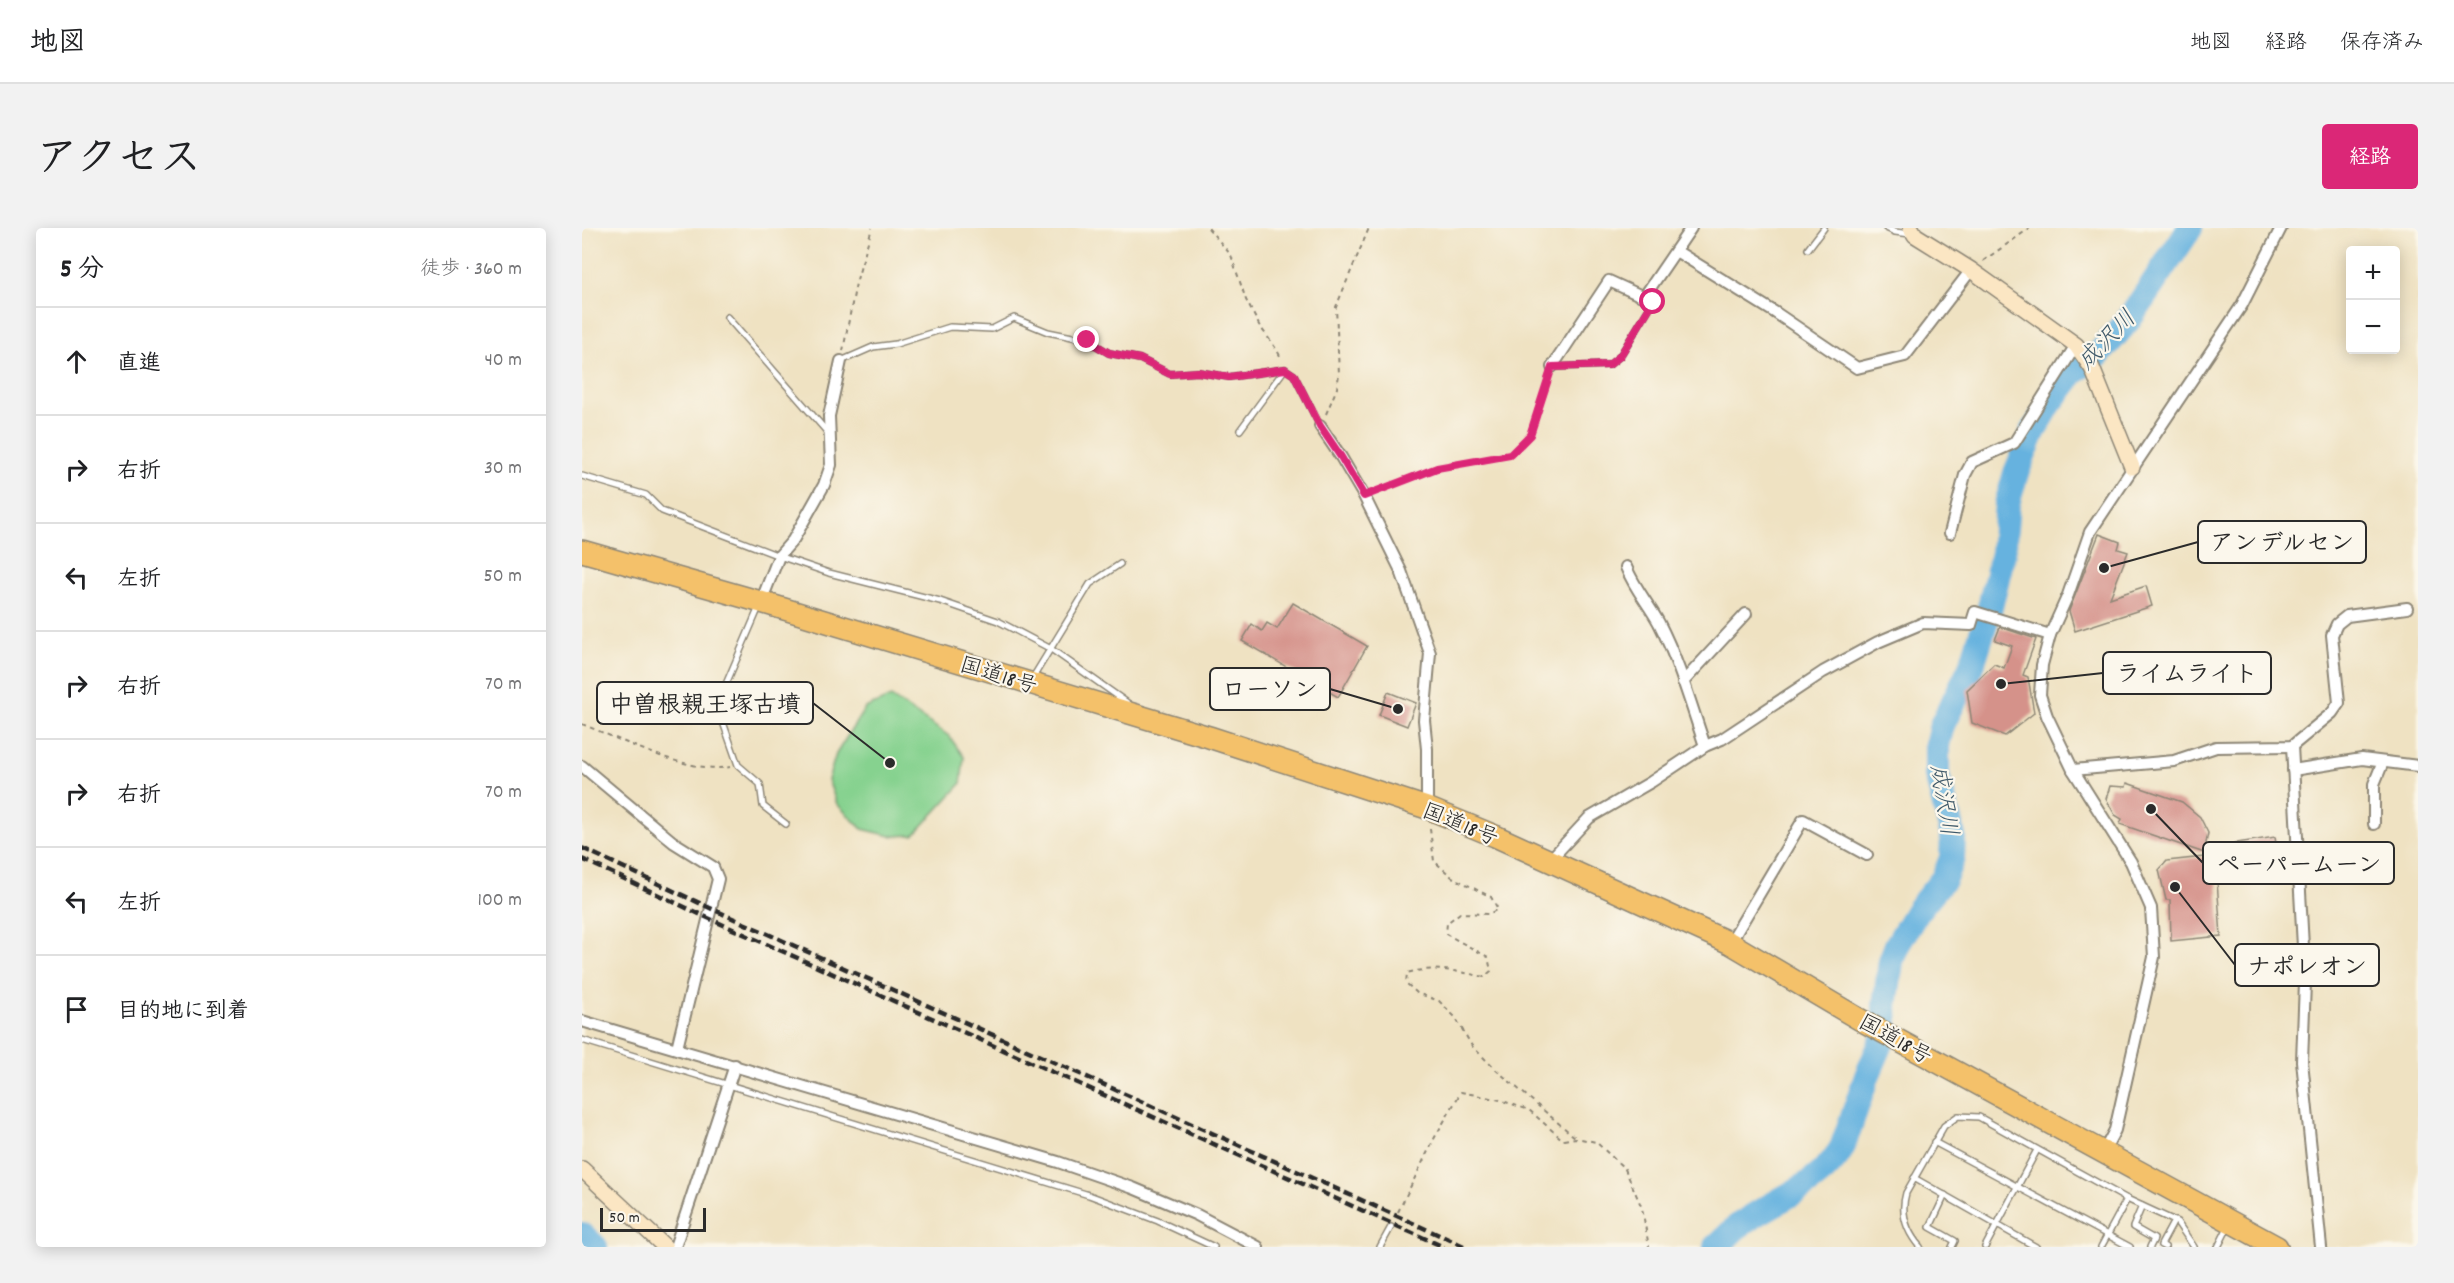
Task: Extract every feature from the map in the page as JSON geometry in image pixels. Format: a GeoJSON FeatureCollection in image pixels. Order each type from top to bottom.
{"type":"FeatureCollection","features":[{"type":"Feature","properties":{"kind":"highway","name":"国道18号"},"geometry":{"type":"LineString","coordinates":[[582,551],[761,602],[1149,719],[1427,808],[1730,943],[1859,1019],[2277,1247]]}},
{"type":"Feature","properties":{"kind":"street"},"geometry":{"type":"LineString","coordinates":[[1552,367],[1609,281],[1644,297],[1691,228]]}},
{"type":"Feature","properties":{"kind":"street"},"geometry":{"type":"LineString","coordinates":[[2103,1153],[2115,1130],[2154,957],[2151,908],[2131,862],[2073,770],[2047,716],[2040,695],[2042,665],[2050,636],[2068,595],[2090,532],[2242,305],[2282,228]]}},
{"type":"Feature","properties":{"kind":"street"},"geometry":{"type":"LineString","coordinates":[[1913,231],[1971,270],[2078,349],[2092,368],[2132,467]]}},
{"type":"Feature","properties":{"kind":"street"},"geometry":{"type":"LineString","coordinates":[[1676,251],[1776,313],[1857,368],[1905,356],[1971,270]]}},
{"type":"Feature","properties":{"kind":"street"},"geometry":{"type":"LineString","coordinates":[[1950,532],[1965,476],[1972,462],[2014,443],[2078,349]]}},
{"type":"Feature","properties":{"kind":"street"},"geometry":{"type":"LineString","coordinates":[[761,602],[779,556],[793,540],[824,485],[831,465],[829,416],[841,361]]}},
{"type":"Feature","properties":{"kind":"street"},"geometry":{"type":"LineString","coordinates":[[1320,426],[1364,496],[1401,571],[1430,653],[1424,720],[1427,749],[1427,808]]}},
{"type":"Feature","properties":{"kind":"street"},"geometry":{"type":"LineString","coordinates":[[1626,567],[1635,588],[1658,622],[1683,682],[1705,746]]}},
{"type":"Feature","properties":{"kind":"street"},"geometry":{"type":"LineString","coordinates":[[2073,770],[2174,762],[2216,747],[2292,746],[2332,713],[2339,704],[2332,634],[2337,624],[2347,616],[2407,608]]}},
{"type":"Feature","properties":{"kind":"street"},"geometry":{"type":"LineString","coordinates":[[1549,861],[1589,818],[1652,782],[1705,746],[1722,739],[1823,672],[1878,642],[1923,623],[1971,625],[1976,612],[2050,636]]}},
{"type":"Feature","properties":{"kind":"street"},"geometry":{"type":"LineString","coordinates":[[1683,682],[1746,614]]}},
{"type":"Feature","properties":{"kind":"street"},"geometry":{"type":"LineString","coordinates":[[2292,746],[2305,983],[2302,1061],[2321,1247]]}},
{"type":"Feature","properties":{"kind":"street"},"geometry":{"type":"LineString","coordinates":[[2293,770],[2362,759],[2418,766]]}},
{"type":"Feature","properties":{"kind":"street"},"geometry":{"type":"LineString","coordinates":[[2374,824],[2374,784],[2383,762]]}},
{"type":"Feature","properties":{"kind":"street"},"geometry":{"type":"LineString","coordinates":[[582,766],[673,842],[712,867],[716,873],[718,879],[677,1048]]}},
{"type":"Feature","properties":{"kind":"street"},"geometry":{"type":"LineString","coordinates":[[1730,943],[1803,820],[1867,855]]}},
{"type":"Feature","properties":{"kind":"street"},"geometry":{"type":"LineString","coordinates":[[582,1021],[1058,1162],[1133,1188],[1197,1215],[1258,1247]]}},
{"type":"Feature","properties":{"kind":"street"},"geometry":{"type":"LineString","coordinates":[[675,1247],[735,1065]]}},
{"type":"Feature","properties":{"kind":"street"},"geometry":{"type":"LineString","coordinates":[[582,1169],[665,1247]]}},
{"type":"Feature","properties":{"kind":"lane"},"geometry":{"type":"LineString","coordinates":[[1808,249],[1824,228]]}},
{"type":"Feature","properties":{"kind":"lane"},"geometry":{"type":"LineString","coordinates":[[1886,228],[1895,232],[1913,231]]}},
{"type":"Feature","properties":{"kind":"lane"},"geometry":{"type":"LineString","coordinates":[[1552,367],[1609,365],[1620,356],[1653,302],[1644,297]]}},
{"type":"Feature","properties":{"kind":"lane"},"geometry":{"type":"LineString","coordinates":[[727,317],[830,435]]}},
{"type":"Feature","properties":{"kind":"lane"},"geometry":{"type":"LineString","coordinates":[[841,361],[873,347],[896,344],[950,327],[992,328],[1014,318],[1048,332],[1087,340],[1109,353],[1140,359],[1170,374],[1198,372],[1229,377],[1285,369],[1294,375],[1320,426]]}},
{"type":"Feature","properties":{"kind":"lane"},"geometry":{"type":"LineString","coordinates":[[1240,430],[1285,369]]}},
{"type":"Feature","properties":{"kind":"lane"},"geometry":{"type":"LineString","coordinates":[[582,476],[646,495],[662,511],[779,556],[829,573],[940,602],[998,621],[1051,649],[1149,719]]}},
{"type":"Feature","properties":{"kind":"lane"},"geometry":{"type":"LineString","coordinates":[[1030,683],[1090,584],[1120,564]]}},
{"type":"Feature","properties":{"kind":"lane"},"geometry":{"type":"LineString","coordinates":[[761,602],[717,705],[738,765],[760,784],[763,806],[786,824]]}},
{"type":"Feature","properties":{"kind":"lane"},"geometry":{"type":"LineString","coordinates":[[582,1040],[729,1083],[1089,1195],[1158,1221],[1214,1247]]}},
{"type":"Feature","properties":{"kind":"lane"},"geometry":{"type":"LineString","coordinates":[[1920,1247],[1910,1236],[1904,1218],[1903,1204],[1934,1142],[1944,1126],[1958,1116],[1979,1117],[2127,1199],[2174,1221],[2193,1247]]}},
{"type":"Feature","properties":{"kind":"lane"},"geometry":{"type":"LineString","coordinates":[[1934,1142],[2130,1247]]}},
{"type":"Feature","properties":{"kind":"lane"},"geometry":{"type":"LineString","coordinates":[[1984,1247],[2037,1150]]}},
{"type":"Feature","properties":{"kind":"lane"},"geometry":{"type":"LineString","coordinates":[[1914,1178],[2036,1247]]}},
{"type":"Feature","properties":{"kind":"lane"},"geometry":{"type":"LineString","coordinates":[[1945,1195],[1930,1227],[1955,1241],[1952,1247]]}},
{"type":"Feature","properties":{"kind":"lane"},"geometry":{"type":"LineString","coordinates":[[2101,1247],[2127,1199]]}},
{"type":"Feature","properties":{"kind":"lane"},"geometry":{"type":"LineString","coordinates":[[2142,1206],[2133,1227],[2154,1239],[2150,1247]]}},
{"type":"Feature","properties":{"kind":"lane"},"geometry":{"type":"LineString","coordinates":[[2165,1247],[2162,1245],[2174,1221]]}},
{"type":"Feature","properties":{"kind":"lane"},"geometry":{"type":"LineString","coordinates":[[2218,1247],[2230,1222]]}},
{"type":"Feature","properties":{"kind":"lane"},"geometry":{"type":"LineString","coordinates":[[1380,1247],[1390,1227]]}},
{"type":"Feature","properties":{"kind":"path"},"geometry":{"type":"LineString","coordinates":[[841,361],[856,283],[872,228]]}},
{"type":"Feature","properties":{"kind":"path"},"geometry":{"type":"LineString","coordinates":[[1208,228],[1231,255],[1246,300],[1259,325],[1278,350],[1285,369]]}},
{"type":"Feature","properties":{"kind":"path"},"geometry":{"type":"LineString","coordinates":[[1320,426],[1334,399],[1338,381],[1339,346],[1336,307],[1369,228]]}},
{"type":"Feature","properties":{"kind":"path"},"geometry":{"type":"LineString","coordinates":[[1971,270],[2030,228]]}},
{"type":"Feature","properties":{"kind":"path"},"geometry":{"type":"LineString","coordinates":[[1364,496],[1437,468],[1510,455],[1530,435],[1552,367]]}},
{"type":"Feature","properties":{"kind":"path"},"geometry":{"type":"LineString","coordinates":[[582,724],[655,754],[714,769],[738,765]]}},
{"type":"Feature","properties":{"kind":"path"},"geometry":{"type":"LineString","coordinates":[[1427,808],[1434,861],[1452,877],[1491,897],[1498,909],[1489,914],[1460,913],[1448,923],[1446,934],[1488,957],[1491,971],[1484,977],[1424,968],[1407,973],[1406,983],[1417,993],[1439,1001],[1455,1017],[1472,1046],[1495,1069],[1576,1138]]}},
{"type":"Feature","properties":{"kind":"path"},"geometry":{"type":"LineString","coordinates":[[1398,1212],[1435,1137],[1461,1092],[1500,1100],[1529,1110],[1563,1140],[1576,1138],[1596,1142],[1625,1169],[1642,1208],[1649,1247]]}},
{"type":"Feature","properties":{"kind":"green space"},"geometry":{"type":"Polygon","coordinates":[[[891,697],[949,736],[964,757],[961,784],[914,835],[891,836],[862,829],[837,804],[828,780],[836,754],[865,708],[891,697]]]}},
{"type":"Feature","properties":{"kind":"building"},"geometry":{"type":"Polygon","coordinates":[[[2099,534],[2120,542],[2118,549],[2128,552],[2110,598],[2146,586],[2152,606],[2075,631],[2069,611],[2099,534]]]}},
{"type":"Feature","properties":{"kind":"building"},"geometry":{"type":"Polygon","coordinates":[[[1293,603],[1367,646],[1338,697],[1242,641],[1252,624],[1262,631],[1267,623],[1277,629],[1293,603]]]}},
{"type":"Feature","properties":{"kind":"building"},"geometry":{"type":"Polygon","coordinates":[[[2000,627],[2036,639],[2023,675],[2028,677],[2034,713],[2005,736],[1972,723],[1967,690],[1994,664],[2004,668],[2012,646],[1995,640],[2000,627]]]}},
{"type":"Feature","properties":{"kind":"building"},"geometry":{"type":"Polygon","coordinates":[[[1388,692],[1416,703],[1407,726],[1379,715],[1388,692]]]}},
{"type":"Feature","properties":{"kind":"building"},"geometry":{"type":"Polygon","coordinates":[[[2127,783],[2182,802],[2200,817],[2208,833],[2205,848],[2275,837],[2280,873],[2217,881],[2221,936],[2171,941],[2170,900],[2166,900],[2159,870],[2167,861],[2213,856],[2120,824],[2122,819],[2115,815],[2106,799],[2110,786],[2126,787],[2127,783]]]}},
{"type":"Feature","properties":{"kind":"waterway","name":"成沢川"},"geometry":{"type":"LineString","coordinates":[[1716,1247],[1737,1227],[1821,1173],[1833,1162],[1842,1148],[1867,1076],[1886,1032],[1885,1006],[1891,961],[1897,945],[1918,910],[1944,878],[1952,858],[1953,836],[1937,775],[1937,745],[1942,725],[1972,665],[1990,607],[2003,553],[2007,504],[2016,473],[2033,432],[2050,403],[2073,373],[2099,354],[2130,318],[2190,228]]}},
{"type":"Feature","properties":{"kind":"waterway"},"geometry":{"type":"LineString","coordinates":[[582,1235],[595,1247]]}},
{"type":"Feature","properties":{"kind":"railway"},"geometry":{"type":"LineString","coordinates":[[582,848],[710,908],[1466,1247]]}},
{"type":"Feature","properties":{"kind":"railway"},"geometry":{"type":"LineString","coordinates":[[582,859],[708,918],[1444,1247]]}},
{"type":"Feature","properties":{"kind":"place","name":"アンデルセン"},"geometry":{"type":"Point","coordinates":[2104,568]}},
{"type":"Feature","properties":{"kind":"place","name":"ライムライト"},"geometry":{"type":"Point","coordinates":[2001,684]}},
{"type":"Feature","properties":{"kind":"place","name":"ローソン"},"geometry":{"type":"Point","coordinates":[1398,709]}},
{"type":"Feature","properties":{"kind":"place","name":"中曽根親王塚古墳"},"geometry":{"type":"Point","coordinates":[890,763]}},
{"type":"Feature","properties":{"kind":"place","name":"ペーパームーン"},"geometry":{"type":"Point","coordinates":[2151,809]}},
{"type":"Feature","properties":{"kind":"place","name":"ナポレオン"},"geometry":{"type":"Point","coordinates":[2175,887]}},
{"type":"Feature","properties":{"kind":"route"},"geometry":{"type":"LineString","coordinates":[[1087,340],[1109,353],[1140,359],[1170,374],[1198,372],[1229,377],[1285,369],[1294,375],[1320,426],[1364,496],[1437,468],[1510,455],[1530,435],[1552,367],[1609,365],[1620,356],[1653,302]]}}]}
